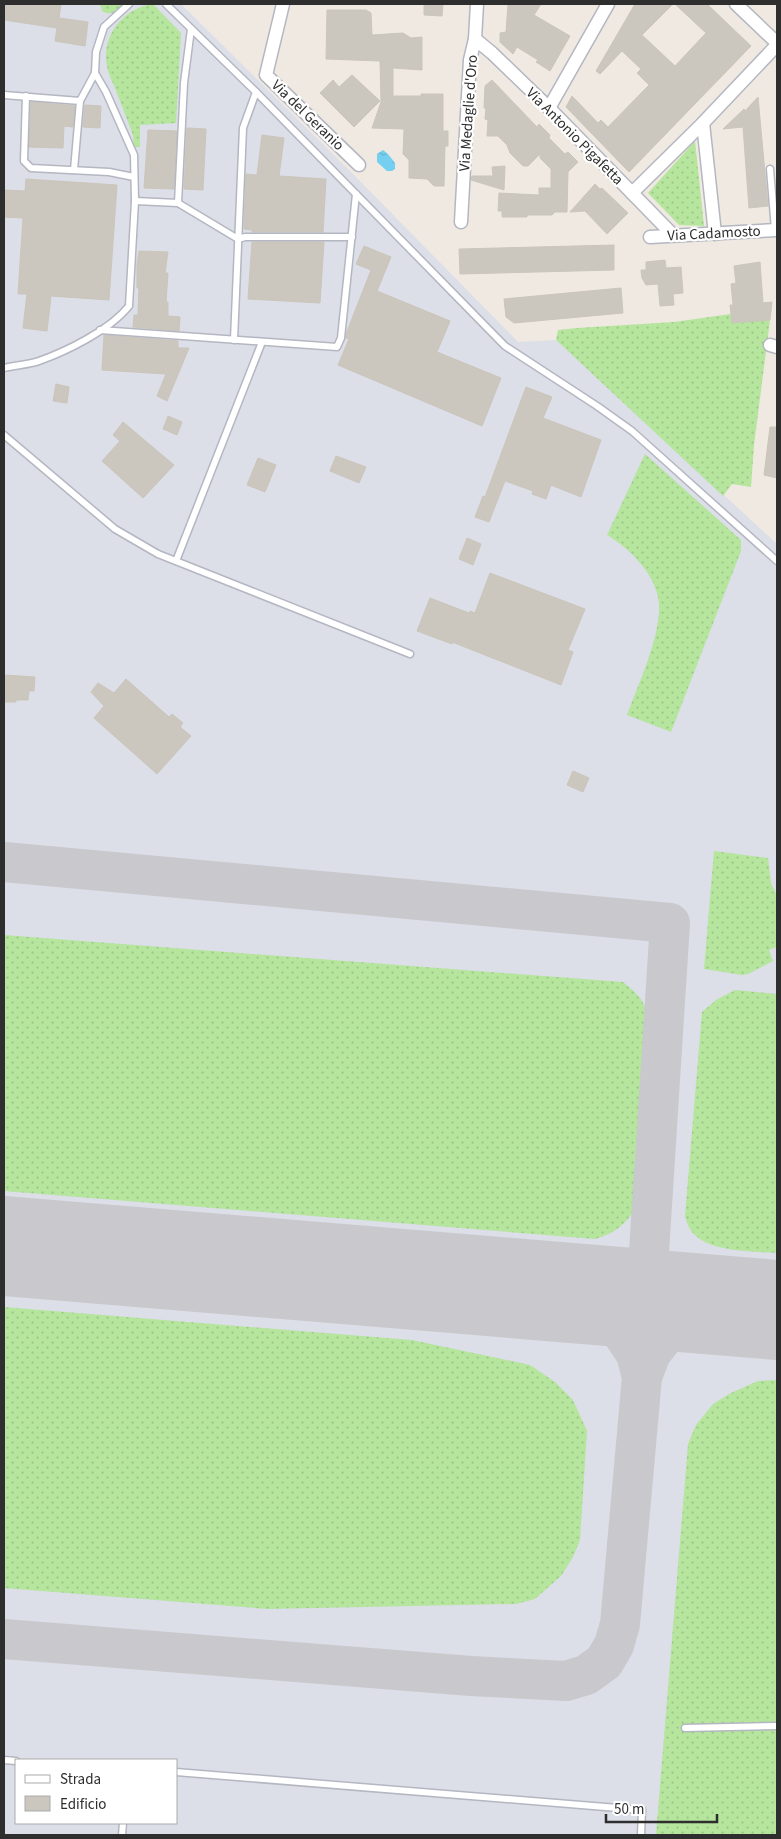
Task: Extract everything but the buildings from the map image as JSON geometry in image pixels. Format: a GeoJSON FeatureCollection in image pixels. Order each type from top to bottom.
{"type":"FeatureCollection","features":[{"type":"Feature","properties":{"kind":"street","name":"Via del Geranio"},"geometry":{"type":"LineString","coordinates":[[283,4],[266,75],[359,165]]}},
{"type":"Feature","properties":{"kind":"street","name":"Via Medaglie d'Oro"},"geometry":{"type":"LineString","coordinates":[[461,222],[470,60],[475,39],[477,4]]}},
{"type":"Feature","properties":{"kind":"street"},"geometry":{"type":"LineString","coordinates":[[549,108],[608,4]]}},
{"type":"Feature","properties":{"kind":"street"},"geometry":{"type":"LineString","coordinates":[[632,194],[703,123],[777,44],[736,4]]}},
{"type":"Feature","properties":{"kind":"street","name":"Via Antonio Pigafetta"},"geometry":{"type":"LineString","coordinates":[[475,39],[549,108],[673,235]]}},
{"type":"Feature","properties":{"kind":"street"},"geometry":{"type":"LineString","coordinates":[[703,123],[715,234]]}},
{"type":"Feature","properties":{"kind":"street","name":"Via Cadamosto"},"geometry":{"type":"LineString","coordinates":[[650,237],[776,230]]}},
{"type":"Feature","properties":{"kind":"lane"},"geometry":{"type":"LineString","coordinates":[[74,170],[80,101],[95,73],[96,52],[104,27],[129,4]]}},
{"type":"Feature","properties":{"kind":"lane"},"geometry":{"type":"LineString","coordinates":[[166,4],[256,92],[505,346],[632,431],[777,561]]}},
{"type":"Feature","properties":{"kind":"lane"},"geometry":{"type":"LineString","coordinates":[[178,203],[184,83],[191,29]]}},
{"type":"Feature","properties":{"kind":"lane"},"geometry":{"type":"LineString","coordinates":[[4,368],[37,362],[73,346],[121,316],[129,306],[135,201],[134,155],[106,92],[95,73]]}},
{"type":"Feature","properties":{"kind":"lane"},"geometry":{"type":"LineString","coordinates":[[234,340],[243,128],[256,92]]}},
{"type":"Feature","properties":{"kind":"lane"},"geometry":{"type":"LineString","coordinates":[[4,94],[80,101]]}},
{"type":"Feature","properties":{"kind":"lane"},"geometry":{"type":"LineString","coordinates":[[26,96],[24,162],[31,168],[109,172],[134,178]]}},
{"type":"Feature","properties":{"kind":"lane"},"geometry":{"type":"LineString","coordinates":[[770,169],[776,230]]}},
{"type":"Feature","properties":{"kind":"lane"},"geometry":{"type":"LineString","coordinates":[[100,330],[337,347],[340,338],[356,194]]}},
{"type":"Feature","properties":{"kind":"lane"},"geometry":{"type":"LineString","coordinates":[[135,201],[178,203],[238,239],[245,237],[352,237]]}},
{"type":"Feature","properties":{"kind":"lane"},"geometry":{"type":"LineString","coordinates":[[176,561],[262,342]]}},
{"type":"Feature","properties":{"kind":"lane"},"geometry":{"type":"LineString","coordinates":[[4,434],[115,529],[158,554],[410,654]]}},
{"type":"Feature","properties":{"kind":"lane"},"geometry":{"type":"LineString","coordinates":[[685,1728],[777,1726]]}},
{"type":"Feature","properties":{"kind":"lane"},"geometry":{"type":"LineString","coordinates":[[178,1772],[642,1810],[641,1835]]}},
{"type":"Feature","properties":{"kind":"shaded area"},"geometry":{"type":"Polygon","coordinates":[[[4,4],[181,4],[354,175],[518,342],[556,340],[777,544],[777,1835],[4,1835],[4,4]]]}},
{"type":"Feature","properties":{"kind":"green space"},"geometry":{"type":"Polygon","coordinates":[[[100,4],[126,4],[115,12],[106,13],[102,11],[100,4]]]}},
{"type":"Feature","properties":{"kind":"green space"},"geometry":{"type":"Polygon","coordinates":[[[153,4],[181,33],[176,123],[140,125],[140,147],[134,147],[133,135],[110,77],[106,55],[107,44],[116,25],[124,17],[132,11],[153,4]]]}},
{"type":"Feature","properties":{"kind":"green space"},"geometry":{"type":"Polygon","coordinates":[[[695,141],[704,226],[679,225],[648,193],[695,141]]]}},
{"type":"Feature","properties":{"kind":"green space"},"geometry":{"type":"Polygon","coordinates":[[[731,314],[733,323],[770,320],[754,445],[751,487],[732,484],[723,496],[556,340],[558,330],[674,322],[731,314]]]}},
{"type":"Feature","properties":{"kind":"green space"},"geometry":{"type":"Polygon","coordinates":[[[645,454],[741,540],[741,551],[671,732],[627,715],[653,645],[659,617],[659,604],[657,593],[648,573],[633,555],[607,535],[645,454]]]}},
{"type":"Feature","properties":{"kind":"green space"},"geometry":{"type":"Polygon","coordinates":[[[714,851],[768,858],[771,883],[777,896],[777,947],[769,950],[773,961],[748,974],[742,975],[704,969],[714,851]]]}},
{"type":"Feature","properties":{"kind":"green space"},"geometry":{"type":"Polygon","coordinates":[[[4,935],[623,982],[640,998],[649,1019],[634,1211],[617,1229],[595,1239],[4,1191],[4,935]]]}},
{"type":"Feature","properties":{"kind":"green space"},"geometry":{"type":"Polygon","coordinates":[[[735,990],[777,994],[777,1253],[728,1249],[704,1242],[695,1236],[688,1226],[685,1216],[702,1012],[716,1000],[735,990]]]}},
{"type":"Feature","properties":{"kind":"green space"},"geometry":{"type":"Polygon","coordinates":[[[4,1307],[412,1340],[530,1365],[555,1382],[573,1400],[587,1431],[580,1540],[573,1557],[561,1576],[535,1599],[516,1604],[267,1609],[4,1588],[4,1307]]]}},
{"type":"Feature","properties":{"kind":"green space"},"geometry":{"type":"Polygon","coordinates":[[[777,1380],[777,1835],[656,1835],[688,1444],[696,1425],[713,1404],[731,1393],[758,1381],[777,1380]]]}},
{"type":"Feature","properties":{"kind":"water"},"geometry":{"type":"Polygon","coordinates":[[[383,150],[395,163],[395,169],[392,171],[387,171],[377,162],[377,154],[383,150]]]}},
{"type":"Feature","properties":{"kind":"taxiway"},"geometry":{"type":"LineString","coordinates":[[4,862],[670,923],[646,1299]]}},
{"type":"Feature","properties":{"kind":"taxiway"},"geometry":{"type":"LineString","coordinates":[[560,1292],[590,1303],[614,1321],[636,1354],[642,1377]]}},
{"type":"Feature","properties":{"kind":"taxiway"},"geometry":{"type":"LineString","coordinates":[[4,1639],[471,1676],[566,1681],[586,1675],[604,1662],[614,1645],[620,1624],[642,1377],[651,1353],[666,1334],[688,1318],[705,1311],[737,1307]]}},
{"type":"Feature","properties":{"kind":"runway"},"geometry":{"type":"LineString","coordinates":[[4,1246],[777,1310]]}}]}
